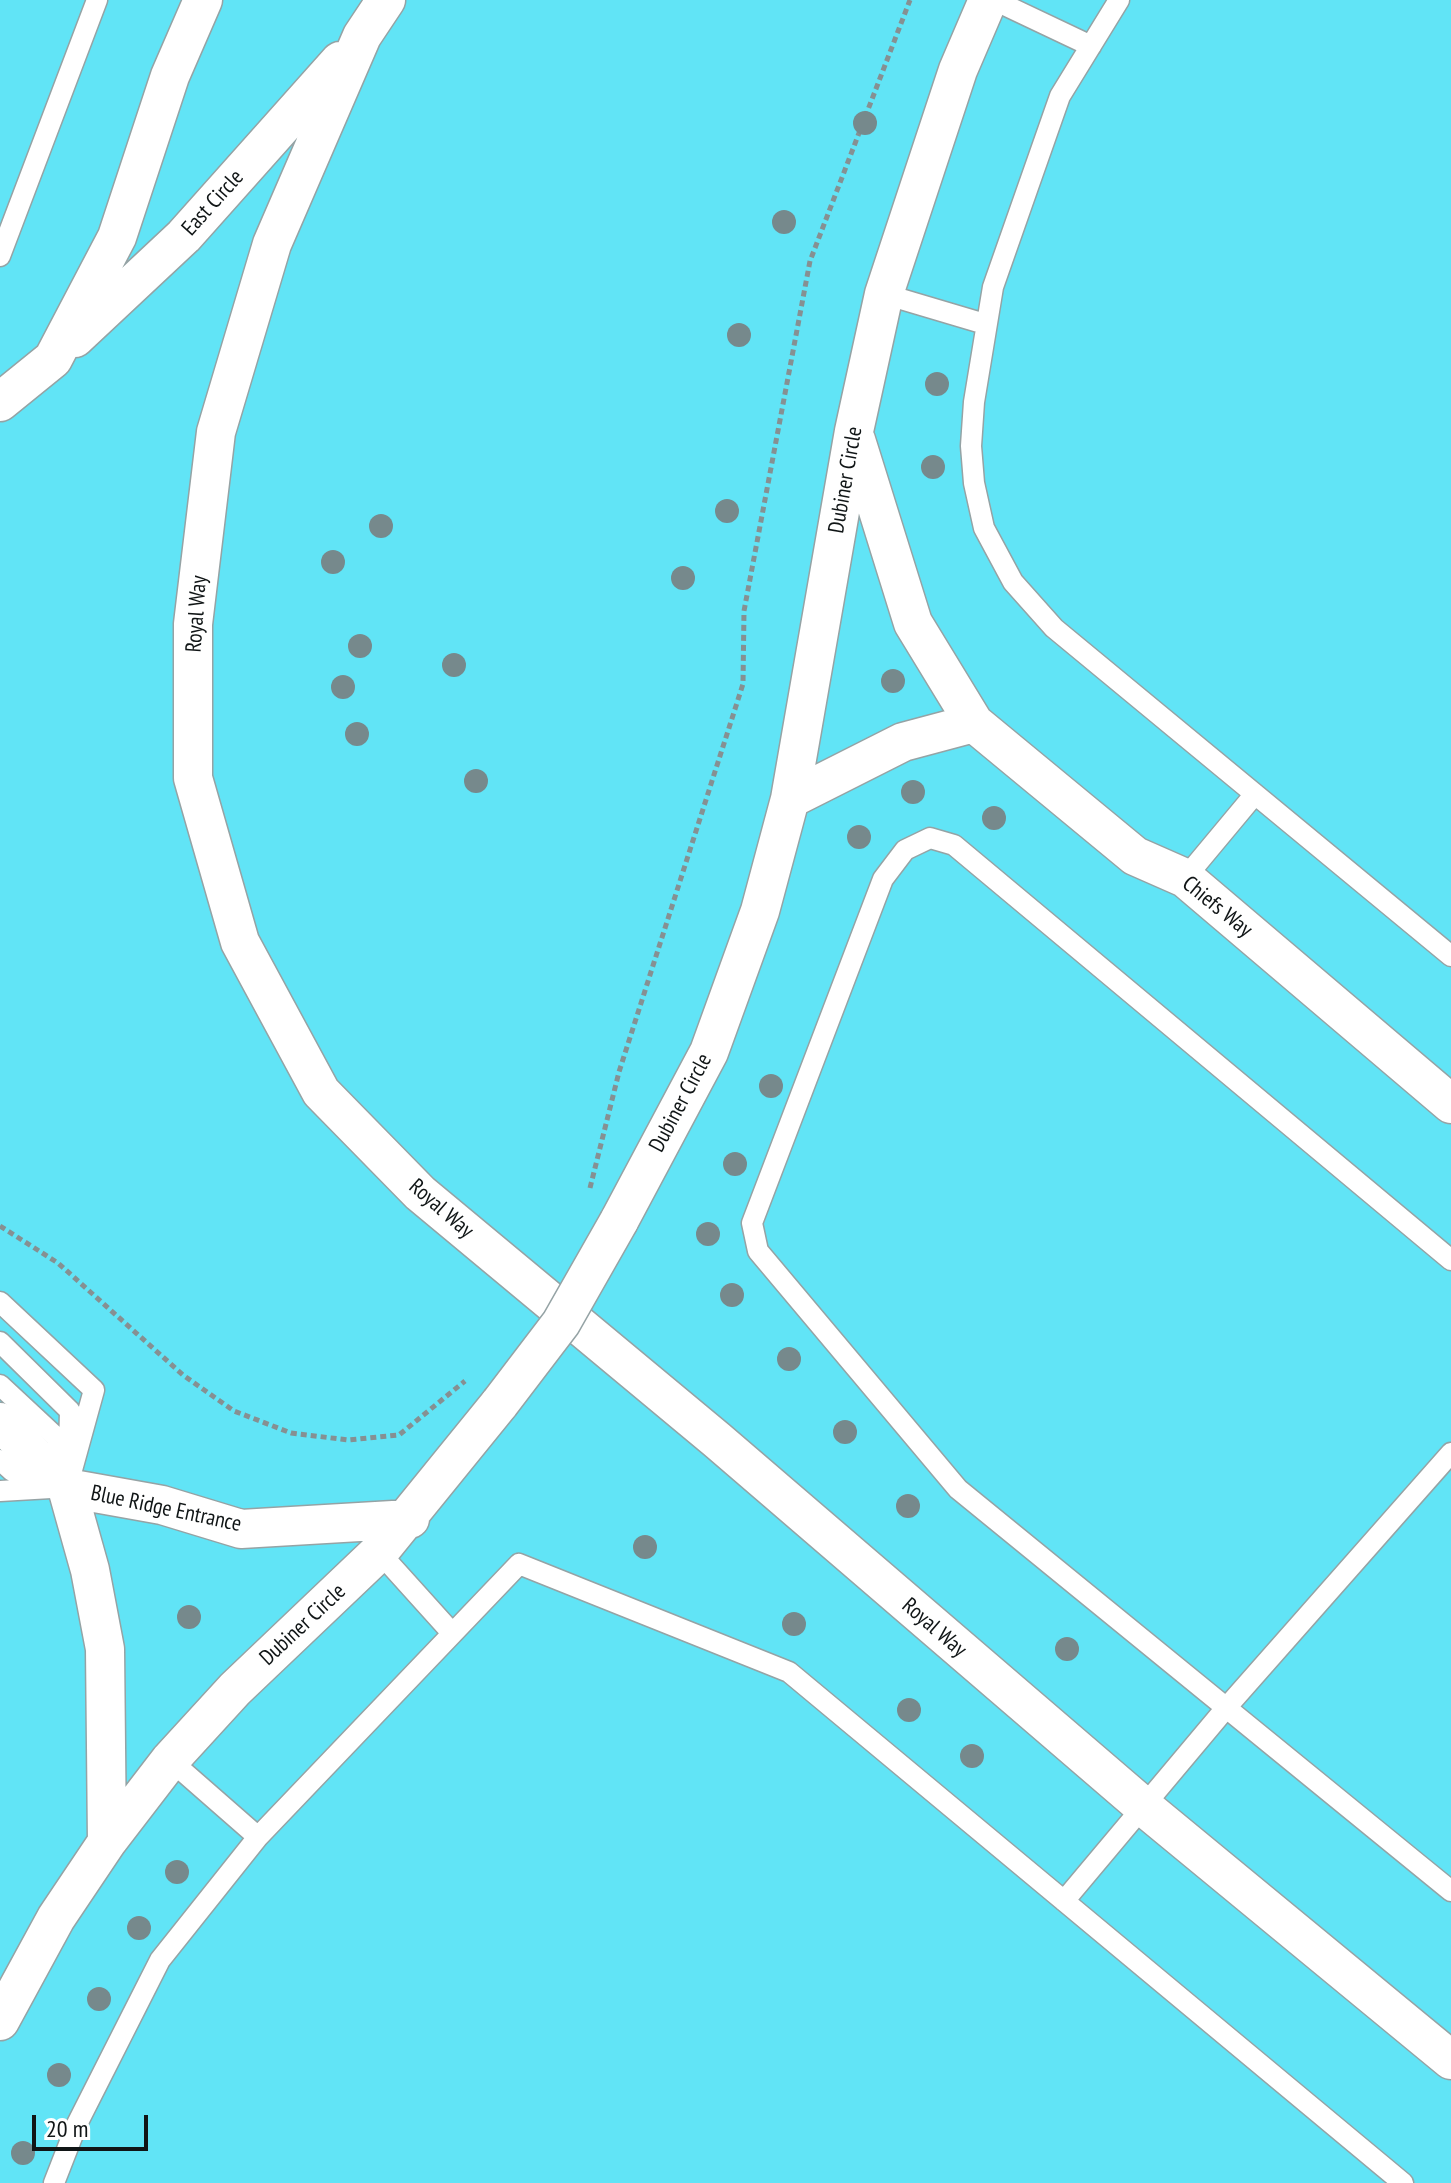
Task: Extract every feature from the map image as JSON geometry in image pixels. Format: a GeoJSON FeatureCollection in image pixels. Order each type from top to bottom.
{"type":"FeatureCollection","features":[{"type":"Feature","properties":{"kind":"street","name":"East Circle"},"geometry":{"type":"LineString","coordinates":[[53,359],[117,237],[170,76],[203,0]]}},
{"type":"Feature","properties":{"kind":"street","name":"Royal Way"},"geometry":{"type":"LineString","coordinates":[[386,0],[362,36],[272,244],[216,432],[193,624],[193,778],[240,942],[321,1092],[420,1193],[717,1440],[1144,1807],[1451,2060]]}},
{"type":"Feature","properties":{"kind":"street","name":"Dubiner Circle"},"geometry":{"type":"LineString","coordinates":[[0,2021],[56,1918],[107,1842],[170,1760],[235,1689],[410,1519],[561,1323],[709,1052],[760,911],[790,799],[854,431],[884,294],[958,70],[988,0]]}},
{"type":"Feature","properties":{"kind":"street","name":"East Circle"},"geometry":{"type":"LineString","coordinates":[[0,402],[53,359],[184,236],[362,36]]}},
{"type":"Feature","properties":{"kind":"street","name":"Chiefs Way"},"geometry":{"type":"LineString","coordinates":[[854,431],[913,623],[974,723],[1135,856],[1185,878],[1451,1104]]}},
{"type":"Feature","properties":{"kind":"street"},"geometry":{"type":"LineString","coordinates":[[790,799],[903,742],[974,723]]}},
{"type":"Feature","properties":{"kind":"street"},"geometry":{"type":"LineString","coordinates":[[0,1422],[67,1488],[90,1570],[105,1649],[107,1842]]}},
{"type":"Feature","properties":{"kind":"street","name":"Blue Ridge Entrance"},"geometry":{"type":"LineString","coordinates":[[67,1488],[162,1505],[241,1529],[410,1519]]}},
{"type":"Feature","properties":{"kind":"lane"},"geometry":{"type":"LineString","coordinates":[[0,256],[97,0]]}},
{"type":"Feature","properties":{"kind":"lane"},"geometry":{"type":"LineString","coordinates":[[994,0],[1091,46]]}},
{"type":"Feature","properties":{"kind":"lane"},"geometry":{"type":"LineString","coordinates":[[1119,0],[1060,96],[993,287],[973,417],[974,483],[984,528],[1013,582],[1054,628],[1451,956]]}},
{"type":"Feature","properties":{"kind":"lane"},"geometry":{"type":"LineString","coordinates":[[884,294],[985,324]]}},
{"type":"Feature","properties":{"kind":"lane"},"geometry":{"type":"LineString","coordinates":[[1185,878],[1255,794]]}},
{"type":"Feature","properties":{"kind":"lane"},"geometry":{"type":"LineString","coordinates":[[1451,1260],[954,845],[930,838],[905,850],[883,879],[752,1223],[758,1251],[958,1489],[1451,1891]]}},
{"type":"Feature","properties":{"kind":"lane"},"geometry":{"type":"LineString","coordinates":[[0,1302],[94,1390],[67,1488]]}},
{"type":"Feature","properties":{"kind":"lane"},"geometry":{"type":"LineString","coordinates":[[0,1342],[70,1411],[67,1488]]}},
{"type":"Feature","properties":{"kind":"lane"},"geometry":{"type":"LineString","coordinates":[[0,1385],[57,1438],[67,1488]]}},
{"type":"Feature","properties":{"kind":"lane"},"geometry":{"type":"LineString","coordinates":[[1064,1901],[1226,1708],[1451,1453]]}},
{"type":"Feature","properties":{"kind":"lane"},"geometry":{"type":"LineString","coordinates":[[0,1460],[12,1471],[67,1488]]}},
{"type":"Feature","properties":{"kind":"lane"},"geometry":{"type":"LineString","coordinates":[[0,1491],[67,1488]]}},
{"type":"Feature","properties":{"kind":"lane"},"geometry":{"type":"LineString","coordinates":[[379,1552],[452,1633]]}},
{"type":"Feature","properties":{"kind":"lane"},"geometry":{"type":"LineString","coordinates":[[54,2183],[77,2124],[160,1960],[258,1837],[519,1564],[789,1672],[1403,2183]]}},
{"type":"Feature","properties":{"kind":"lane"},"geometry":{"type":"LineString","coordinates":[[170,1760],[258,1837]]}},
{"type":"Feature","properties":{"kind":"path"},"geometry":{"type":"LineString","coordinates":[[589,1195],[619,1072],[743,684],[744,611],[810,261],[910,0]]}},
{"type":"Feature","properties":{"kind":"path"},"geometry":{"type":"LineString","coordinates":[[0,1226],[58,1263],[183,1375],[234,1411],[291,1433],[348,1440],[399,1435],[475,1373]]}},
{"type":"Feature","properties":{"kind":"shaded area"},"geometry":{"type":"Polygon","coordinates":[[[0,0],[1451,0],[1451,2183],[0,2183],[0,0]]]}}]}
